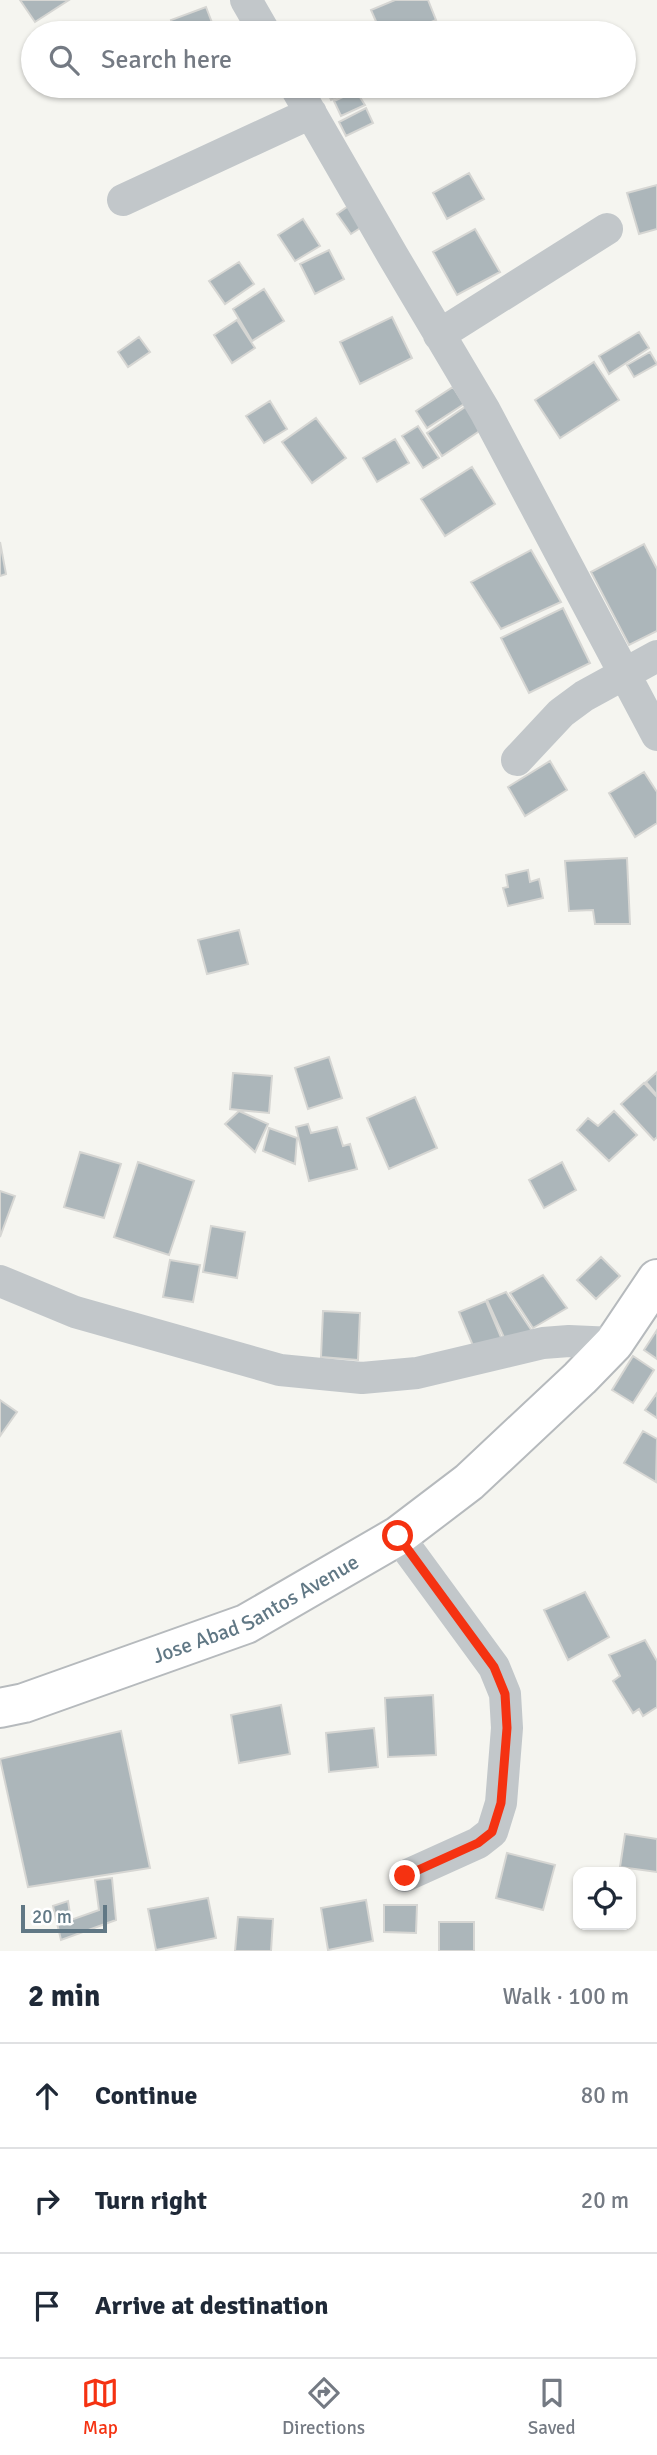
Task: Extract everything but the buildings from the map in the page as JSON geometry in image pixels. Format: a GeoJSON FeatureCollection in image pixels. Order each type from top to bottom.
{"type":"FeatureCollection","features":[{"type":"Feature","properties":{"kind":"highway","name":"Jose Abad Santos Avenue"},"geometry":{"type":"LineString","coordinates":[[0,1708],[24,1703],[246,1624],[398,1536],[469,1482],[580,1378],[614,1343],[657,1279]]}},
{"type":"Feature","properties":{"kind":"street"},"geometry":{"type":"LineString","coordinates":[[246,0],[258,21]]}},
{"type":"Feature","properties":{"kind":"street"},"geometry":{"type":"LineString","coordinates":[[302,98],[485,411],[657,735]]}},
{"type":"Feature","properties":{"kind":"street"},"geometry":{"type":"LineString","coordinates":[[123,200],[311,113]]}},
{"type":"Feature","properties":{"kind":"street"},"geometry":{"type":"LineString","coordinates":[[439,335],[607,229]]}},
{"type":"Feature","properties":{"kind":"street"},"geometry":{"type":"LineString","coordinates":[[517,760],[561,713],[584,696],[657,656]]}},
{"type":"Feature","properties":{"kind":"street"},"geometry":{"type":"LineString","coordinates":[[0,1281],[75,1312],[293,1372],[362,1378],[416,1373],[543,1343],[614,1343]]}},
{"type":"Feature","properties":{"kind":"street"},"geometry":{"type":"LineString","coordinates":[[398,1536],[494,1667],[505,1694],[507,1728],[501,1803],[492,1832],[478,1843],[405,1876]]}},
{"type":"Feature","properties":{"kind":"route"},"geometry":{"type":"LineString","coordinates":[[398,1536],[494,1667],[505,1694],[507,1728],[501,1803],[492,1832],[478,1843],[405,1876]]}}]}
